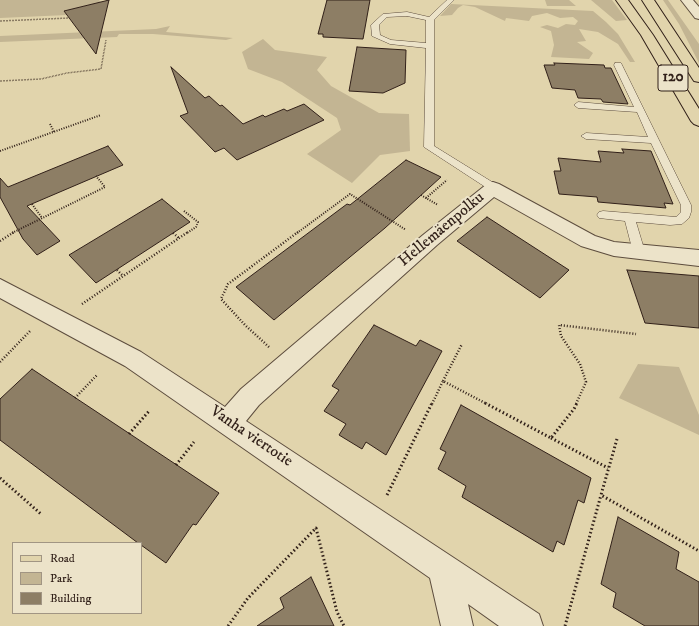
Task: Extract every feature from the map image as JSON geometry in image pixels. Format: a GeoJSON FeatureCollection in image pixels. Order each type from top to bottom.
{"type":"FeatureCollection","features":[{"type":"Feature","properties":{"kind":"main road","name":"120"},"geometry":{"type":"LineString","coordinates":[[622,0],[647,35],[699,121]]}},
{"type":"Feature","properties":{"kind":"main road","name":"120"},"geometry":{"type":"LineString","coordinates":[[648,0],[699,78]]}},
{"type":"Feature","properties":{"kind":"street","name":"Hellemäenpolku"},"geometry":{"type":"LineString","coordinates":[[229,422],[250,397],[427,243],[493,188],[588,241],[614,249],[699,258]]}},
{"type":"Feature","properties":{"kind":"street","name":"Vanha viertotie"},"geometry":{"type":"LineString","coordinates":[[0,288],[134,359],[229,422],[527,626]]}},
{"type":"Feature","properties":{"kind":"street"},"geometry":{"type":"LineString","coordinates":[[443,568],[457,626]]}},
{"type":"Feature","properties":{"kind":"lane"},"geometry":{"type":"LineString","coordinates":[[451,0],[430,19],[429,147],[493,188]]}},
{"type":"Feature","properties":{"kind":"lane"},"geometry":{"type":"LineString","coordinates":[[430,19],[407,14],[385,15],[375,25],[376,36],[390,42],[430,46]]}},
{"type":"Feature","properties":{"kind":"lane"},"geometry":{"type":"LineString","coordinates":[[603,215],[678,221],[683,218],[686,212],[686,205],[618,64]]}},
{"type":"Feature","properties":{"kind":"lane"},"geometry":{"type":"LineString","coordinates":[[578,105],[640,110]]}},
{"type":"Feature","properties":{"kind":"lane"},"geometry":{"type":"LineString","coordinates":[[586,136],[654,140]]}},
{"type":"Feature","properties":{"kind":"lane"},"geometry":{"type":"LineString","coordinates":[[629,217],[639,252]]}},
{"type":"Feature","properties":{"kind":"path"},"geometry":{"type":"LineString","coordinates":[[0,21],[70,18]]}},
{"type":"Feature","properties":{"kind":"path"},"geometry":{"type":"LineString","coordinates":[[0,81],[19,81],[101,69],[106,40]]}},
{"type":"Feature","properties":{"kind":"path"},"geometry":{"type":"LineString","coordinates":[[66,73],[68,68]]}},
{"type":"Feature","properties":{"kind":"path"},"geometry":{"type":"LineString","coordinates":[[19,81],[21,76]]}},
{"type":"Feature","properties":{"kind":"path"},"geometry":{"type":"LineString","coordinates":[[0,151],[101,115]]}},
{"type":"Feature","properties":{"kind":"path"},"geometry":{"type":"LineString","coordinates":[[50,124],[54,132]]}},
{"type":"Feature","properties":{"kind":"path"},"geometry":{"type":"LineString","coordinates":[[426,198],[462,168]]}},
{"type":"Feature","properties":{"kind":"path"},"geometry":{"type":"LineString","coordinates":[[0,241],[8,235],[104,187],[96,176]]}},
{"type":"Feature","properties":{"kind":"path"},"geometry":{"type":"LineString","coordinates":[[288,364],[227,307],[221,298],[228,284],[350,194],[427,243]]}},
{"type":"Feature","properties":{"kind":"path"},"geometry":{"type":"LineString","coordinates":[[32,204],[42,218]]}},
{"type":"Feature","properties":{"kind":"path"},"geometry":{"type":"LineString","coordinates":[[0,362],[54,316],[123,276],[196,227],[198,222],[184,211]]}},
{"type":"Feature","properties":{"kind":"path"},"geometry":{"type":"LineString","coordinates":[[173,233],[179,238]]}},
{"type":"Feature","properties":{"kind":"path"},"geometry":{"type":"LineString","coordinates":[[117,270],[123,276]]}},
{"type":"Feature","properties":{"kind":"path"},"geometry":{"type":"LineString","coordinates":[[551,438],[574,409],[586,382],[580,364],[561,336],[559,325],[636,334]]}},
{"type":"Feature","properties":{"kind":"path"},"geometry":{"type":"LineString","coordinates":[[374,521],[462,344]]}},
{"type":"Feature","properties":{"kind":"path"},"geometry":{"type":"LineString","coordinates":[[75,398],[97,375]]}},
{"type":"Feature","properties":{"kind":"path"},"geometry":{"type":"LineString","coordinates":[[443,381],[608,468]]}},
{"type":"Feature","properties":{"kind":"path"},"geometry":{"type":"LineString","coordinates":[[129,434],[150,410]]}},
{"type":"Feature","properties":{"kind":"path"},"geometry":{"type":"LineString","coordinates":[[565,626],[617,439]]}},
{"type":"Feature","properties":{"kind":"path"},"geometry":{"type":"LineString","coordinates":[[176,465],[194,442]]}},
{"type":"Feature","properties":{"kind":"path"},"geometry":{"type":"LineString","coordinates":[[0,478],[41,514]]}},
{"type":"Feature","properties":{"kind":"path"},"geometry":{"type":"LineString","coordinates":[[601,495],[699,551]]}},
{"type":"Feature","properties":{"kind":"path"},"geometry":{"type":"LineString","coordinates":[[228,626],[248,598],[316,528],[337,612],[344,626]]}},
{"type":"Feature","properties":{"kind":"green space"},"geometry":{"type":"Polygon","coordinates":[[[0,0],[99,0],[101,2],[64,11],[67,15],[0,18],[0,0]]]}},
{"type":"Feature","properties":{"kind":"green space"},"geometry":{"type":"Polygon","coordinates":[[[545,0],[569,0],[576,6],[547,6],[545,0]]]}},
{"type":"Feature","properties":{"kind":"green space"},"geometry":{"type":"Polygon","coordinates":[[[591,0],[612,0],[627,20],[616,21],[591,0]]]}},
{"type":"Feature","properties":{"kind":"green space"},"geometry":{"type":"Polygon","coordinates":[[[663,0],[668,0],[699,44],[699,63],[679,24],[663,0]]]}},
{"type":"Feature","properties":{"kind":"green space"},"geometry":{"type":"Polygon","coordinates":[[[451,4],[593,11],[618,34],[635,62],[630,62],[618,44],[598,32],[579,29],[586,41],[577,42],[593,53],[589,59],[551,57],[554,45],[551,31],[540,27],[547,25],[558,28],[566,24],[575,25],[578,21],[573,17],[560,18],[547,13],[532,16],[529,21],[506,18],[505,21],[475,7],[463,5],[452,15],[440,16],[451,4]]]}},
{"type":"Feature","properties":{"kind":"green space"},"geometry":{"type":"Polygon","coordinates":[[[170,26],[166,32],[233,38],[226,40],[153,34],[119,34],[117,37],[0,42],[0,36],[156,29],[170,26]]]}},
{"type":"Feature","properties":{"kind":"green space"},"geometry":{"type":"Polygon","coordinates":[[[263,39],[275,50],[327,57],[317,70],[331,86],[379,113],[409,114],[410,151],[380,155],[352,183],[307,154],[341,130],[337,118],[282,82],[248,69],[242,52],[263,39]]]}},
{"type":"Feature","properties":{"kind":"green space"},"geometry":{"type":"Polygon","coordinates":[[[638,364],[679,367],[699,415],[699,435],[619,398],[638,364]]]}},
{"type":"Feature","properties":{"kind":"building"},"geometry":{"type":"Polygon","coordinates":[[[109,0],[96,54],[64,11],[109,0]]]}},
{"type":"Feature","properties":{"kind":"building"},"geometry":{"type":"Polygon","coordinates":[[[327,0],[370,0],[363,39],[323,37],[323,34],[318,34],[327,0]]]}},
{"type":"Feature","properties":{"kind":"building"},"geometry":{"type":"Polygon","coordinates":[[[357,47],[406,50],[405,83],[383,93],[349,91],[357,47]]]}},
{"type":"Feature","properties":{"kind":"building"},"geometry":{"type":"Polygon","coordinates":[[[554,63],[604,65],[605,68],[611,68],[628,104],[603,102],[601,99],[578,98],[575,90],[552,88],[544,65],[555,65],[554,63]]]}},
{"type":"Feature","properties":{"kind":"building"},"geometry":{"type":"Polygon","coordinates":[[[171,67],[205,98],[209,96],[220,106],[222,105],[243,124],[263,115],[265,117],[284,109],[287,111],[304,104],[324,120],[237,160],[224,148],[215,152],[180,116],[188,113],[171,67]]]}},
{"type":"Feature","properties":{"kind":"building"},"geometry":{"type":"Polygon","coordinates":[[[108,146],[123,165],[27,206],[60,241],[37,255],[23,239],[0,197],[0,178],[8,187],[108,146]]]}},
{"type":"Feature","properties":{"kind":"building"},"geometry":{"type":"Polygon","coordinates":[[[622,149],[651,151],[673,204],[664,203],[666,208],[598,202],[597,197],[559,194],[554,171],[561,171],[558,158],[601,162],[598,151],[624,153],[622,149]]]}},
{"type":"Feature","properties":{"kind":"building"},"geometry":{"type":"Polygon","coordinates":[[[406,160],[441,177],[385,228],[274,320],[236,287],[347,204],[350,205],[406,160]]]}},
{"type":"Feature","properties":{"kind":"building"},"geometry":{"type":"Polygon","coordinates":[[[162,199],[190,222],[96,283],[69,255],[162,199]]]}},
{"type":"Feature","properties":{"kind":"building"},"geometry":{"type":"Polygon","coordinates":[[[487,217],[569,270],[540,298],[457,241],[487,217]]]}},
{"type":"Feature","properties":{"kind":"building"},"geometry":{"type":"Polygon","coordinates":[[[627,270],[699,276],[699,328],[645,323],[627,270]]]}},
{"type":"Feature","properties":{"kind":"building"},"geometry":{"type":"Polygon","coordinates":[[[374,325],[416,346],[420,340],[442,351],[386,455],[366,442],[362,449],[339,435],[346,424],[324,411],[339,390],[332,386],[374,325]]]}},
{"type":"Feature","properties":{"kind":"building"},"geometry":{"type":"Polygon","coordinates":[[[32,369],[219,493],[196,525],[193,524],[166,563],[142,546],[142,542],[137,542],[0,440],[0,399],[32,369]]]}},
{"type":"Feature","properties":{"kind":"building"},"geometry":{"type":"Polygon","coordinates":[[[461,405],[591,478],[584,503],[578,500],[564,545],[557,541],[553,552],[462,497],[466,486],[438,469],[446,452],[440,449],[461,405]]]}},
{"type":"Feature","properties":{"kind":"building"},"geometry":{"type":"Polygon","coordinates":[[[618,517],[679,552],[676,569],[699,582],[699,626],[645,626],[613,607],[616,593],[601,584],[618,517]]]}},
{"type":"Feature","properties":{"kind":"building"},"geometry":{"type":"Polygon","coordinates":[[[311,577],[334,626],[257,626],[284,608],[280,598],[311,577]]]}}]}
